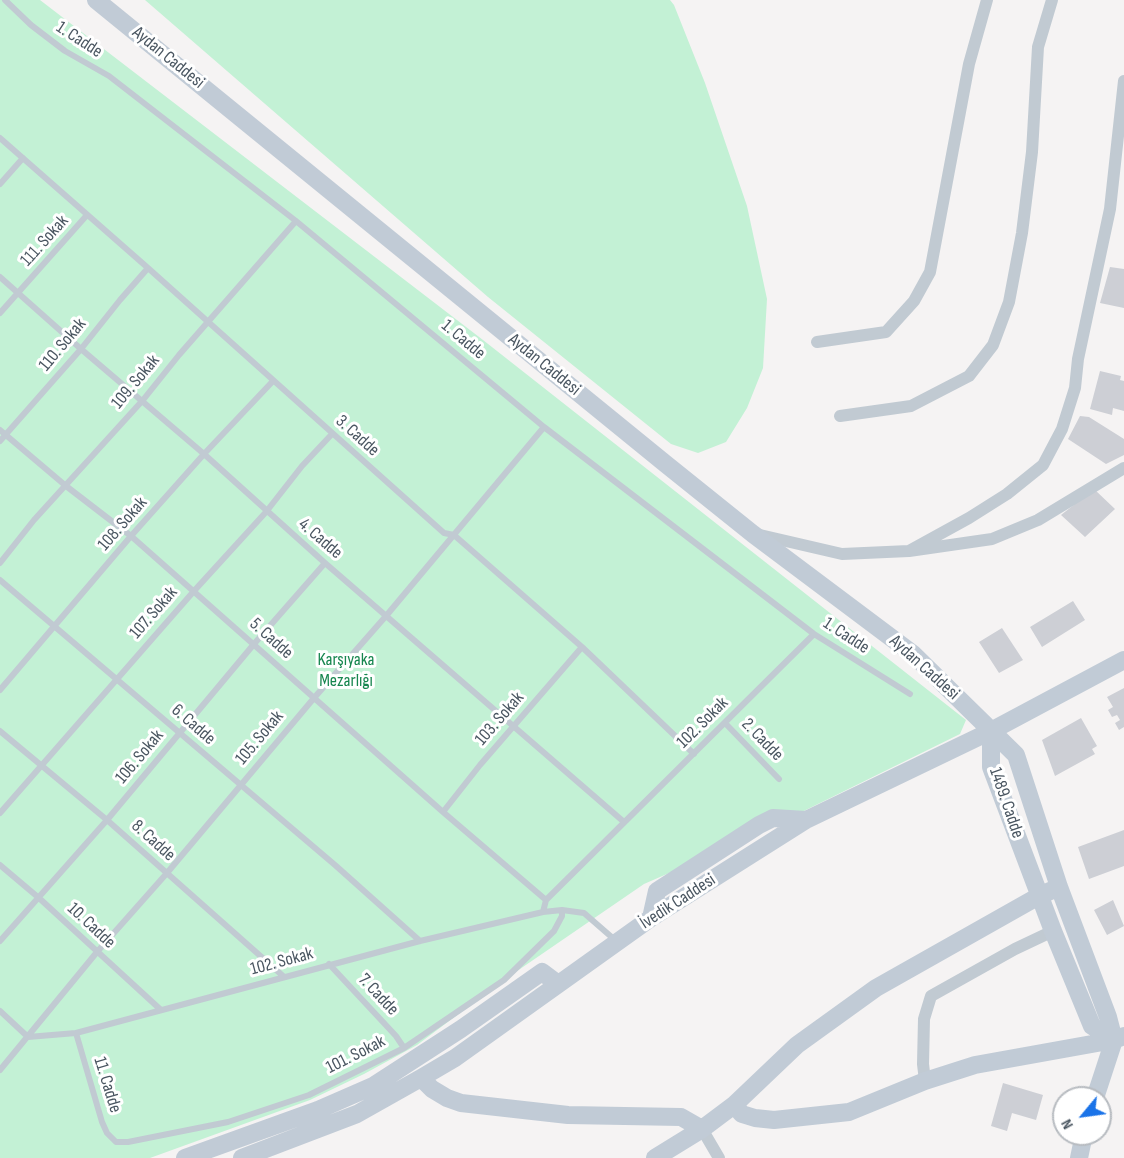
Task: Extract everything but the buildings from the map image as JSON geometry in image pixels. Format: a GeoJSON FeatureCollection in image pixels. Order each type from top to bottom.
{"type":"FeatureCollection","features":[{"type":"Feature","properties":{"kind":"street","name":"Aydan Caddesi"},"geometry":{"type":"LineString","coordinates":[[96,0],[753,534],[913,654],[991,731]]}},
{"type":"Feature","properties":{"kind":"street"},"geometry":{"type":"LineString","coordinates":[[817,342],[886,332],[914,301],[930,272],[969,64],[987,0]]}},
{"type":"Feature","properties":{"kind":"street"},"geometry":{"type":"LineString","coordinates":[[840,416],[911,406],[969,376],[993,345],[1010,302],[1020,244],[1032,152],[1038,47],[1052,0]]}},
{"type":"Feature","properties":{"kind":"street"},"geometry":{"type":"LineString","coordinates":[[909,551],[969,518],[1043,465],[1062,429],[1075,388],[1078,359],[1110,209],[1124,81]]}},
{"type":"Feature","properties":{"kind":"street"},"geometry":{"type":"LineString","coordinates":[[753,534],[842,554],[909,551],[992,539],[1038,520],[1124,468]]}},
{"type":"Feature","properties":{"kind":"street"},"geometry":{"type":"LineString","coordinates":[[991,731],[1124,660]]}},
{"type":"Feature","properties":{"kind":"street","name":"İvedik Caddesi"},"geometry":{"type":"LineString","coordinates":[[242,1158],[357,1114],[454,1058],[651,918],[657,891],[759,825],[773,818],[806,820],[991,731]]}},
{"type":"Feature","properties":{"kind":"street","name":"1489. Cadde"},"geometry":{"type":"LineString","coordinates":[[991,731],[1016,755],[1059,887],[1107,1017],[1119,1038]]}},
{"type":"Feature","properties":{"kind":"street","name":"1489. Cadde"},"geometry":{"type":"LineString","coordinates":[[991,731],[991,767],[1053,932],[1092,1026],[1119,1038]]}},
{"type":"Feature","properties":{"kind":"street"},"geometry":{"type":"LineString","coordinates":[[655,1158],[734,1106],[798,1045],[876,988],[1059,887]]}},
{"type":"Feature","properties":{"kind":"street"},"geometry":{"type":"LineString","coordinates":[[925,1081],[924,1018],[931,996],[1053,932]]}},
{"type":"Feature","properties":{"kind":"street"},"geometry":{"type":"LineString","coordinates":[[185,1158],[318,1110],[373,1086],[443,1041],[542,972],[558,984]]}},
{"type":"Feature","properties":{"kind":"street"},"geometry":{"type":"LineString","coordinates":[[734,1106],[742,1114],[774,1120],[849,1112],[925,1081],[975,1065],[1119,1038]]}},
{"type":"Feature","properties":{"kind":"street"},"geometry":{"type":"LineString","coordinates":[[1100,1086],[1119,1038]]}},
{"type":"Feature","properties":{"kind":"street"},"geometry":{"type":"LineString","coordinates":[[443,1041],[454,1058]]}},
{"type":"Feature","properties":{"kind":"street"},"geometry":{"type":"LineString","coordinates":[[421,1078],[432,1089],[461,1103],[568,1114],[681,1117],[702,1129],[719,1158]]}},
{"type":"Feature","properties":{"kind":"street"},"geometry":{"type":"LineString","coordinates":[[272,1126],[278,1145]]}},
{"type":"Feature","properties":{"kind":"street"},"geometry":{"type":"LineString","coordinates":[[1068,1158],[1080,1146]]}},
{"type":"Feature","properties":{"kind":"lane","name":"1. Cadde"},"geometry":{"type":"LineString","coordinates":[[5,0],[31,25],[65,51],[109,76],[296,221],[544,427],[814,634],[910,694]]}},
{"type":"Feature","properties":{"kind":"lane","name":"3. Cadde"},"geometry":{"type":"LineString","coordinates":[[0,138],[444,533],[453,535],[582,647],[694,754]]}},
{"type":"Feature","properties":{"kind":"lane"},"geometry":{"type":"LineString","coordinates":[[0,183],[23,158]]}},
{"type":"Feature","properties":{"kind":"lane","name":"111. Sokak"},"geometry":{"type":"LineString","coordinates":[[0,313],[87,215]]}},
{"type":"Feature","properties":{"kind":"lane","name":"109. Sokak"},"geometry":{"type":"LineString","coordinates":[[0,563],[34,520],[142,400],[296,221]]}},
{"type":"Feature","properties":{"kind":"lane","name":"110. Sokak"},"geometry":{"type":"LineString","coordinates":[[0,441],[3,432],[81,349],[148,268]]}},
{"type":"Feature","properties":{"kind":"lane","name":"4. Cadde"},"geometry":{"type":"LineString","coordinates":[[0,277],[204,454],[325,564],[624,822]]}},
{"type":"Feature","properties":{"kind":"lane","name":"108. Sokak"},"geometry":{"type":"LineString","coordinates":[[0,690],[131,536],[273,381]]}},
{"type":"Feature","properties":{"kind":"lane","name":"105. Sokak"},"geometry":{"type":"LineString","coordinates":[[0,1070],[96,952],[167,873],[544,427]]}},
{"type":"Feature","properties":{"kind":"lane","name":"5. Cadde"},"geometry":{"type":"LineString","coordinates":[[3,432],[66,486],[131,536],[546,900]]}},
{"type":"Feature","properties":{"kind":"lane","name":"107. Sokak"},"geometry":{"type":"LineString","coordinates":[[0,813],[332,434]]}},
{"type":"Feature","properties":{"kind":"lane","name":"106. Sokak"},"geometry":{"type":"LineString","coordinates":[[0,941],[107,820],[254,644],[325,564]]}},
{"type":"Feature","properties":{"kind":"lane","name":"6. Cadde"},"geometry":{"type":"LineString","coordinates":[[0,580],[335,865],[420,941]]}},
{"type":"Feature","properties":{"kind":"lane","name":"102. Sokak"},"geometry":{"type":"LineString","coordinates":[[546,900],[814,634]]}},
{"type":"Feature","properties":{"kind":"lane","name":"103. Sokak"},"geometry":{"type":"LineString","coordinates":[[443,812],[480,765],[582,647]]}},
{"type":"Feature","properties":{"kind":"lane","name":"2. Cadde"},"geometry":{"type":"LineString","coordinates":[[725,723],[779,778]]}},
{"type":"Feature","properties":{"kind":"lane","name":"8. Cadde"},"geometry":{"type":"LineString","coordinates":[[0,731],[107,820],[284,976]]}},
{"type":"Feature","properties":{"kind":"lane","name":"10. Cadde"},"geometry":{"type":"LineString","coordinates":[[0,865],[161,1010]]}},
{"type":"Feature","properties":{"kind":"lane"},"geometry":{"type":"LineString","coordinates":[[543,912],[546,900]]}},
{"type":"Feature","properties":{"kind":"lane","name":"102. Sokak"},"geometry":{"type":"LineString","coordinates":[[28,1036],[76,1033],[329,964],[543,912],[562,910],[584,913],[618,942]]}},
{"type":"Feature","properties":{"kind":"lane","name":"101. Sokak"},"geometry":{"type":"LineString","coordinates":[[116,1142],[128,1142],[202,1128],[257,1113],[309,1095],[404,1048],[504,980],[554,931],[562,916],[562,910]]}},
{"type":"Feature","properties":{"kind":"lane","name":"7. Cadde"},"geometry":{"type":"LineString","coordinates":[[329,964],[396,1036],[404,1048]]}},
{"type":"Feature","properties":{"kind":"lane"},"geometry":{"type":"LineString","coordinates":[[0,1011],[28,1036]]}},
{"type":"Feature","properties":{"kind":"lane","name":"11. Cadde"},"geometry":{"type":"LineString","coordinates":[[76,1033],[102,1122],[107,1133],[116,1142]]}},
{"type":"Feature","properties":{"kind":"green space","name":"Karşıyaka Mezarlığı"},"geometry":{"type":"Polygon","coordinates":[[[0,0],[40,0],[483,340],[966,720],[960,734],[747,839],[644,884],[504,980],[417,1045],[310,1100],[150,1158],[0,1158],[0,0]]]}},
{"type":"Feature","properties":{"kind":"green space"},"geometry":{"type":"Polygon","coordinates":[[[145,0],[670,0],[705,83],[747,206],[767,299],[763,368],[747,408],[726,442],[698,453],[671,444],[488,297],[145,0]]]}}]}
